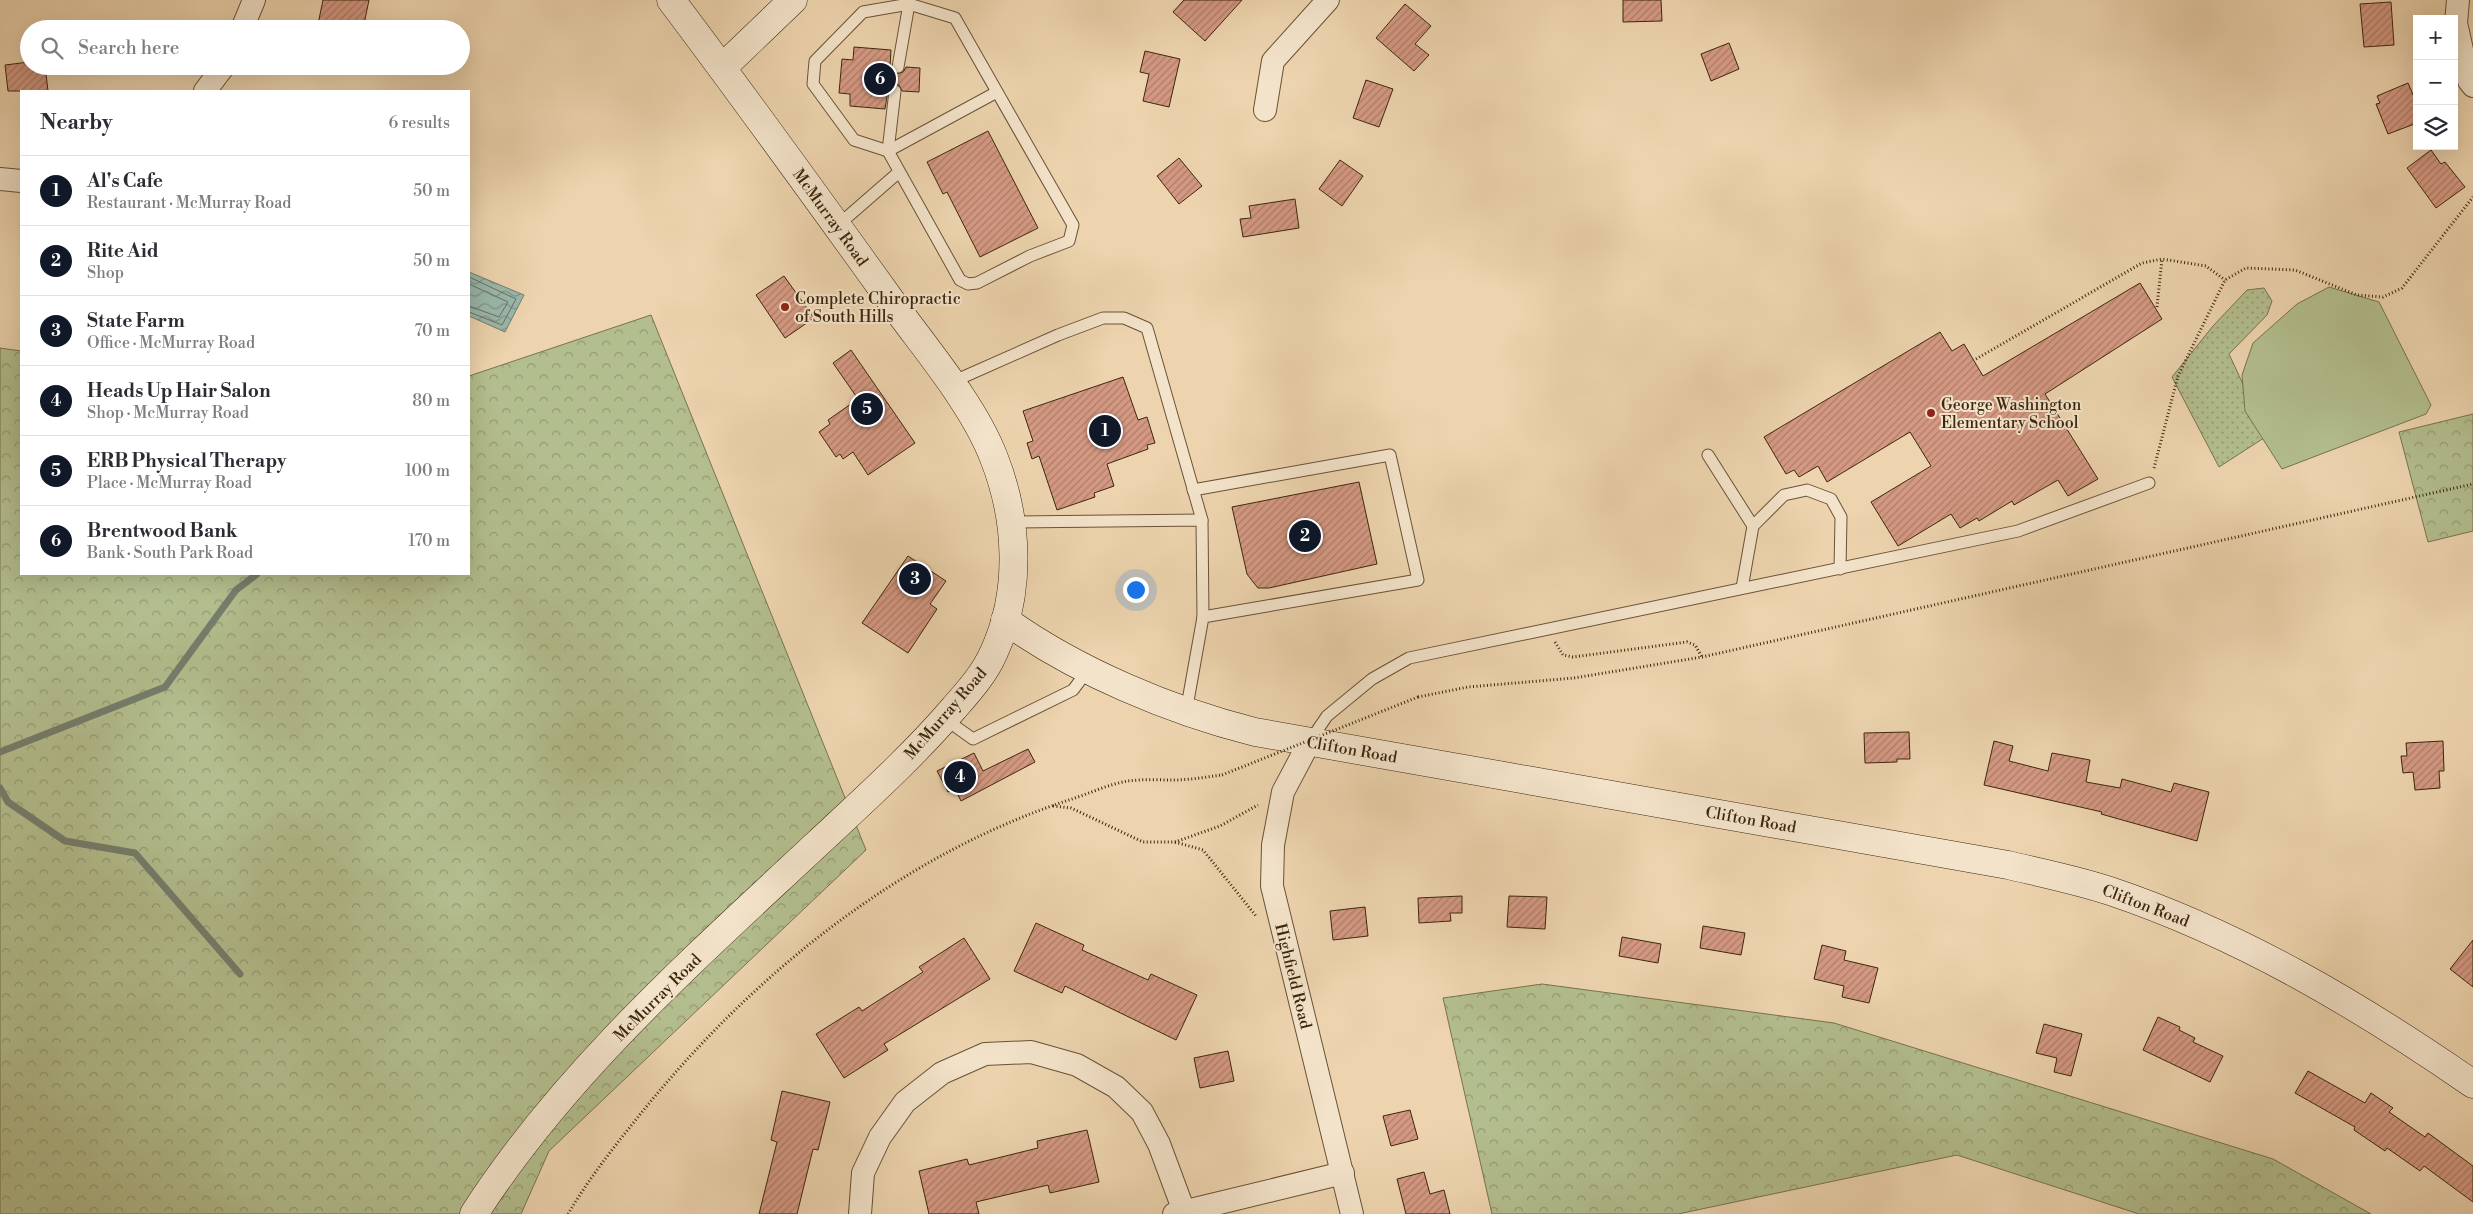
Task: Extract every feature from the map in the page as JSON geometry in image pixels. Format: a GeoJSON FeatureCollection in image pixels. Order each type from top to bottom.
{"type":"FeatureCollection","features":[{"type":"Feature","properties":{"kind":"main road","name":"McMurray Road"},"geometry":{"type":"LineString","coordinates":[[474,1214],[533,1131],[574,1082],[621,1031],[671,981],[893,773],[944,719],[985,669],[994,652],[1005,620],[1014,557],[1012,522],[1005,490],[994,455],[974,419],[950,383],[671,0]]}},
{"type":"Feature","properties":{"kind":"main road"},"geometry":{"type":"LineString","coordinates":[[722,68],[792,0]]}},
{"type":"Feature","properties":{"kind":"main road","name":"Clifton Road"},"geometry":{"type":"LineString","coordinates":[[1005,620],[1024,634],[1158,702],[1255,732],[2008,865],[2109,890],[2185,919],[2286,968],[2372,1017],[2473,1084]]}},
{"type":"Feature","properties":{"kind":"street"},"geometry":{"type":"LineString","coordinates":[[246,20],[254,0]]}},
{"type":"Feature","properties":{"kind":"street"},"geometry":{"type":"LineString","coordinates":[[1265,110],[1273,61],[1328,0]]}},
{"type":"Feature","properties":{"kind":"street"},"geometry":{"type":"LineString","coordinates":[[2458,0],[2456,23],[2469,81],[2473,86]]}},
{"type":"Feature","properties":{"kind":"street"},"geometry":{"type":"LineString","coordinates":[[206,90],[217,75]]}},
{"type":"Feature","properties":{"kind":"street"},"geometry":{"type":"LineString","coordinates":[[0,179],[20,180]]}},
{"type":"Feature","properties":{"kind":"street","name":"Highfield Road"},"geometry":{"type":"LineString","coordinates":[[1310,741],[1283,792],[1273,845],[1272,886],[1352,1214]]}},
{"type":"Feature","properties":{"kind":"street"},"geometry":{"type":"LineString","coordinates":[[860,1214],[863,1173],[880,1137],[906,1102],[942,1073],[985,1054],[1031,1052],[1077,1065],[1116,1087],[1142,1112],[1159,1144],[1181,1213],[1343,1173]]}},
{"type":"Feature","properties":{"kind":"lane"},"geometry":{"type":"LineString","coordinates":[[898,67],[909,2]]}},
{"type":"Feature","properties":{"kind":"lane"},"geometry":{"type":"LineString","coordinates":[[895,91],[888,151],[960,280],[968,284],[977,283],[1030,256],[1069,241],[1073,225],[997,92],[954,18],[909,2],[863,12],[815,61],[812,84],[854,140],[888,151],[997,92]]}},
{"type":"Feature","properties":{"kind":"lane"},"geometry":{"type":"LineString","coordinates":[[837,226],[899,172]]}},
{"type":"Feature","properties":{"kind":"lane"},"geometry":{"type":"LineString","coordinates":[[950,383],[1067,331],[1103,318],[1124,318],[1146,328],[1202,520],[1203,618],[1186,712]]}},
{"type":"Feature","properties":{"kind":"lane"},"geometry":{"type":"LineString","coordinates":[[1193,490],[1390,455],[1418,580],[1203,618]]}},
{"type":"Feature","properties":{"kind":"lane"},"geometry":{"type":"LineString","coordinates":[[1708,455],[1753,526]]}},
{"type":"Feature","properties":{"kind":"lane"},"geometry":{"type":"LineString","coordinates":[[1310,741],[1327,716],[1372,679],[1409,658],[2018,531],[2149,483]]}},
{"type":"Feature","properties":{"kind":"lane"},"geometry":{"type":"LineString","coordinates":[[1742,588],[1753,526],[1784,495],[1807,490],[1831,499],[1841,517],[1840,569]]}},
{"type":"Feature","properties":{"kind":"lane"},"geometry":{"type":"LineString","coordinates":[[1012,522],[1202,520]]}},
{"type":"Feature","properties":{"kind":"lane"},"geometry":{"type":"LineString","coordinates":[[944,719],[973,739],[1073,690],[1089,668]]}},
{"type":"Feature","properties":{"kind":"path"},"geometry":{"type":"LineString","coordinates":[[2149,483],[2178,376],[2225,280],[2246,268],[2295,270],[2357,295],[2383,298],[2402,288],[2473,197]]}},
{"type":"Feature","properties":{"kind":"path"},"geometry":{"type":"LineString","coordinates":[[1976,359],[2142,263],[2162,259],[2206,266],[2225,280]]}},
{"type":"Feature","properties":{"kind":"path"},"geometry":{"type":"LineString","coordinates":[[2157,307],[2162,259]]}},
{"type":"Feature","properties":{"kind":"path"},"geometry":{"type":"LineString","coordinates":[[568,1214],[582,1191],[665,1083],[726,1017],[799,953],[860,907],[934,860],[1008,823],[1051,806],[1128,781],[1186,780],[1222,775],[1418,697],[1468,687],[1574,678],[1702,657],[2473,484]]}},
{"type":"Feature","properties":{"kind":"path"},"geometry":{"type":"LineString","coordinates":[[1554,628],[1556,646],[1563,655],[1573,657],[1687,642],[1695,645],[1702,657]]}},
{"type":"Feature","properties":{"kind":"path"},"geometry":{"type":"LineString","coordinates":[[1175,842],[1220,826],[1283,792]]}},
{"type":"Feature","properties":{"kind":"path"},"geometry":{"type":"LineString","coordinates":[[1051,806],[1072,808],[1143,842],[1175,842],[1203,850],[1263,925],[1280,921]]}},
{"type":"Feature","properties":{"kind":"green space"},"geometry":{"type":"Polygon","coordinates":[[[2329,287],[2379,302],[2431,405],[2426,414],[2282,469],[2245,411],[2242,375],[2253,343],[2297,304],[2329,287]]]}},
{"type":"Feature","properties":{"kind":"green space"},"geometry":{"type":"Polygon","coordinates":[[[2264,288],[2272,301],[2267,315],[2229,354],[2267,436],[2219,467],[2172,377],[2213,326],[2247,290],[2264,288]]]}},
{"type":"Feature","properties":{"kind":"green space"},"geometry":{"type":"Polygon","coordinates":[[[651,315],[866,850],[549,1151],[521,1214],[0,1214],[0,348],[20,351],[20,575],[470,575],[470,376],[651,315]]]}},
{"type":"Feature","properties":{"kind":"green space"},"geometry":{"type":"Polygon","coordinates":[[[2473,414],[2473,531],[2428,542],[2399,432],[2473,414]]]}},
{"type":"Feature","properties":{"kind":"green space"},"geometry":{"type":"Polygon","coordinates":[[[1542,984],[1834,1023],[2273,1159],[2371,1214],[2139,1214],[1957,1155],[1678,1214],[1492,1214],[1443,998],[1542,984]]]}},
{"type":"Feature","properties":{"kind":"water"},"geometry":{"type":"Polygon","coordinates":[[[470,272],[524,295],[505,332],[470,316],[470,272]]]}},
{"type":"Feature","properties":{"kind":"building"},"geometry":{"type":"Polygon","coordinates":[[[323,0],[369,0],[365,20],[319,20],[323,0]]]}},
{"type":"Feature","properties":{"kind":"building"},"geometry":{"type":"Polygon","coordinates":[[[1184,0],[1242,0],[1205,41],[1173,12],[1184,0]]]}},
{"type":"Feature","properties":{"kind":"building"},"geometry":{"type":"Polygon","coordinates":[[[1623,0],[1661,0],[1662,21],[1623,22],[1623,0]]]}},
{"type":"Feature","properties":{"kind":"building"},"geometry":{"type":"Polygon","coordinates":[[[2391,2],[2394,45],[2364,47],[2360,4],[2391,2]]]}},
{"type":"Feature","properties":{"kind":"building"},"geometry":{"type":"Polygon","coordinates":[[[1405,4],[1431,26],[1415,44],[1429,55],[1414,71],[1376,38],[1405,4]]]}},
{"type":"Feature","properties":{"kind":"building"},"geometry":{"type":"Polygon","coordinates":[[[1729,43],[1739,69],[1711,81],[1701,54],[1729,43]]]}},
{"type":"Feature","properties":{"kind":"building"},"geometry":{"type":"Polygon","coordinates":[[[854,47],[891,50],[890,66],[896,74],[903,72],[906,67],[920,68],[919,92],[902,91],[899,85],[892,84],[888,90],[885,109],[850,106],[850,94],[839,93],[842,59],[853,60],[854,47]]]}},
{"type":"Feature","properties":{"kind":"building"},"geometry":{"type":"Polygon","coordinates":[[[1145,51],[1180,59],[1169,107],[1143,101],[1149,74],[1140,72],[1145,51]]]}},
{"type":"Feature","properties":{"kind":"building"},"geometry":{"type":"Polygon","coordinates":[[[20,63],[20,75],[46,75],[48,90],[8,91],[5,65],[20,63]]]}},
{"type":"Feature","properties":{"kind":"building"},"geometry":{"type":"Polygon","coordinates":[[[1366,80],[1393,89],[1379,127],[1353,118],[1366,80]]]}},
{"type":"Feature","properties":{"kind":"building"},"geometry":{"type":"Polygon","coordinates":[[[2408,83],[2413,95],[2413,125],[2388,134],[2376,104],[2380,103],[2377,96],[2408,83]]]}},
{"type":"Feature","properties":{"kind":"building"},"geometry":{"type":"Polygon","coordinates":[[[988,131],[1038,228],[980,257],[947,192],[943,194],[927,162],[988,131]]]}},
{"type":"Feature","properties":{"kind":"building"},"geometry":{"type":"Polygon","coordinates":[[[2431,150],[2441,164],[2445,162],[2465,187],[2436,208],[2407,168],[2431,150]]]}},
{"type":"Feature","properties":{"kind":"building"},"geometry":{"type":"Polygon","coordinates":[[[1179,158],[1202,186],[1179,204],[1157,176],[1179,158]]]}},
{"type":"Feature","properties":{"kind":"building"},"geometry":{"type":"Polygon","coordinates":[[[1340,160],[1363,176],[1342,206],[1319,189],[1340,160]]]}},
{"type":"Feature","properties":{"kind":"building"},"geometry":{"type":"Polygon","coordinates":[[[1295,199],[1299,228],[1243,237],[1240,219],[1251,218],[1249,206],[1295,199]]]}},
{"type":"Feature","properties":{"kind":"building","name":"Complete Chiropractic of South Hills"},"geometry":{"type":"Polygon","coordinates":[[[784,276],[814,318],[785,338],[756,295],[784,276]]]}},
{"type":"Feature","properties":{"kind":"building","name":"George Washington Elementary School"},"geometry":{"type":"Polygon","coordinates":[[[2140,283],[2162,319],[2045,394],[2098,479],[2068,496],[2058,480],[2014,505],[2012,501],[1979,521],[1977,518],[1960,528],[1951,514],[1898,546],[1871,502],[1931,466],[1910,432],[1827,482],[1818,466],[1799,477],[1794,470],[1786,474],[1764,437],[1940,332],[1952,351],[1964,344],[1983,376],[2140,283]]]}},
{"type":"Feature","properties":{"kind":"building"},"geometry":{"type":"Polygon","coordinates":[[[851,350],[915,443],[868,475],[853,452],[843,459],[840,454],[836,457],[819,432],[830,424],[828,420],[858,399],[833,363],[851,350]]]}},
{"type":"Feature","properties":{"kind":"building"},"geometry":{"type":"Polygon","coordinates":[[[1123,377],[1138,420],[1147,417],[1155,443],[1147,445],[1148,449],[1107,464],[1114,486],[1094,493],[1095,497],[1057,510],[1039,456],[1032,459],[1027,443],[1033,441],[1023,411],[1123,377]]]}},
{"type":"Feature","properties":{"kind":"building"},"geometry":{"type":"Polygon","coordinates":[[[1359,482],[1377,564],[1269,588],[1258,588],[1247,574],[1232,507],[1359,482]]]}},
{"type":"Feature","properties":{"kind":"building"},"geometry":{"type":"Polygon","coordinates":[[[908,556],[946,581],[930,604],[937,609],[908,653],[862,623],[908,556]]]}},
{"type":"Feature","properties":{"kind":"building"},"geometry":{"type":"Polygon","coordinates":[[[1909,732],[1910,759],[1897,759],[1897,762],[1865,763],[1864,733],[1909,732]]]}},
{"type":"Feature","properties":{"kind":"building"},"geometry":{"type":"Polygon","coordinates":[[[1994,741],[2013,746],[2009,761],[2048,771],[2052,753],[2090,760],[2086,782],[2120,788],[2122,779],[2171,792],[2174,783],[2209,792],[2197,841],[2101,814],[2102,812],[1984,785],[1994,741]]]}},
{"type":"Feature","properties":{"kind":"building"},"geometry":{"type":"Polygon","coordinates":[[[2443,741],[2444,771],[2439,771],[2440,788],[2415,790],[2413,772],[2403,773],[2401,756],[2407,756],[2406,743],[2443,741]]]}},
{"type":"Feature","properties":{"kind":"building"},"geometry":{"type":"Polygon","coordinates":[[[1028,749],[1035,762],[961,801],[955,789],[948,792],[937,771],[974,753],[983,771],[1028,749]]]}},
{"type":"Feature","properties":{"kind":"building"},"geometry":{"type":"Polygon","coordinates":[[[1462,896],[1462,913],[1450,913],[1451,921],[1419,923],[1418,898],[1462,896]]]}},
{"type":"Feature","properties":{"kind":"building"},"geometry":{"type":"Polygon","coordinates":[[[1509,896],[1547,897],[1545,929],[1507,927],[1509,896]]]}},
{"type":"Feature","properties":{"kind":"building"},"geometry":{"type":"Polygon","coordinates":[[[1365,907],[1368,936],[1333,940],[1330,911],[1365,907]]]}},
{"type":"Feature","properties":{"kind":"building"},"geometry":{"type":"Polygon","coordinates":[[[1036,923],[1084,945],[1082,950],[1148,980],[1151,974],[1197,995],[1176,1040],[1065,986],[1062,993],[1014,971],[1036,923]]]}},
{"type":"Feature","properties":{"kind":"building"},"geometry":{"type":"Polygon","coordinates":[[[1703,926],[1745,933],[1741,955],[1700,948],[1703,926]]]}},
{"type":"Feature","properties":{"kind":"building"},"geometry":{"type":"Polygon","coordinates":[[[1622,937],[1661,944],[1658,963],[1619,956],[1622,937]]]}},
{"type":"Feature","properties":{"kind":"building"},"geometry":{"type":"Polygon","coordinates":[[[964,938],[990,979],[884,1044],[888,1050],[844,1078],[816,1034],[859,1007],[862,1011],[923,972],[919,967],[964,938]]]}},
{"type":"Feature","properties":{"kind":"building"},"geometry":{"type":"Polygon","coordinates":[[[2473,940],[2473,987],[2450,969],[2473,940]]]}},
{"type":"Feature","properties":{"kind":"building"},"geometry":{"type":"Polygon","coordinates":[[[1822,945],[1846,951],[1844,960],[1878,968],[1869,1003],[1842,997],[1844,986],[1814,979],[1822,945]]]}},
{"type":"Feature","properties":{"kind":"building"},"geometry":{"type":"Polygon","coordinates":[[[2158,1017],[2180,1027],[2179,1030],[2195,1038],[2193,1042],[2223,1056],[2210,1082],[2143,1050],[2158,1017]]]}},
{"type":"Feature","properties":{"kind":"building"},"geometry":{"type":"Polygon","coordinates":[[[2044,1024],[2082,1034],[2071,1076],[2054,1072],[2057,1058],[2036,1053],[2044,1024]]]}},
{"type":"Feature","properties":{"kind":"building"},"geometry":{"type":"Polygon","coordinates":[[[1228,1051],[1234,1081],[1200,1088],[1194,1058],[1228,1051]]]}},
{"type":"Feature","properties":{"kind":"building"},"geometry":{"type":"Polygon","coordinates":[[[2308,1071],[2365,1103],[2371,1093],[2393,1108],[2389,1112],[2425,1137],[2428,1133],[2473,1166],[2473,1202],[2424,1166],[2420,1171],[2387,1148],[2385,1151],[2354,1130],[2355,1127],[2295,1093],[2308,1071]]]}},
{"type":"Feature","properties":{"kind":"building"},"geometry":{"type":"Polygon","coordinates":[[[782,1091],[830,1102],[818,1150],[813,1149],[797,1214],[759,1214],[777,1142],[771,1140],[782,1091]]]}},
{"type":"Feature","properties":{"kind":"building"},"geometry":{"type":"Polygon","coordinates":[[[1410,1110],[1418,1139],[1391,1146],[1383,1116],[1410,1110]]]}},
{"type":"Feature","properties":{"kind":"building"},"geometry":{"type":"Polygon","coordinates":[[[1087,1130],[1099,1182],[1050,1193],[1048,1185],[976,1202],[979,1214],[929,1214],[919,1171],[967,1159],[969,1165],[1038,1148],[1037,1141],[1087,1130]]]}},
{"type":"Feature","properties":{"kind":"building"},"geometry":{"type":"Polygon","coordinates":[[[1424,1172],[1430,1194],[1444,1190],[1450,1214],[1406,1214],[1397,1179],[1424,1172]]]}},
{"type":"Feature","properties":{"kind":"waterway"},"geometry":{"type":"LineString","coordinates":[[0,752],[165,687],[236,590],[256,575]]}},
{"type":"Feature","properties":{"kind":"waterway"},"geometry":{"type":"LineString","coordinates":[[0,788],[8,802],[65,841],[135,853],[240,974]]}},
{"type":"Feature","properties":{"kind":"place","name":"Brentwood Bank"},"geometry":{"type":"Point","coordinates":[880,79]}},
{"type":"Feature","properties":{"kind":"place","name":"Complete Chiropractic of South Hills"},"geometry":{"type":"Point","coordinates":[785,307]}},
{"type":"Feature","properties":{"kind":"place","name":"ERB Physical Therapy"},"geometry":{"type":"Point","coordinates":[867,409]}},
{"type":"Feature","properties":{"kind":"place","name":"George Washington Elementary School"},"geometry":{"type":"Point","coordinates":[1931,413]}},
{"type":"Feature","properties":{"kind":"place","name":"Al's Cafe"},"geometry":{"type":"Point","coordinates":[1105,431]}},
{"type":"Feature","properties":{"kind":"place","name":"Rite Aid"},"geometry":{"type":"Point","coordinates":[1305,536]}},
{"type":"Feature","properties":{"kind":"place","name":"State Farm"},"geometry":{"type":"Point","coordinates":[915,579]}},
{"type":"Feature","properties":{"kind":"place","name":"Heads Up Hair Salon"},"geometry":{"type":"Point","coordinates":[960,777]}}]}
